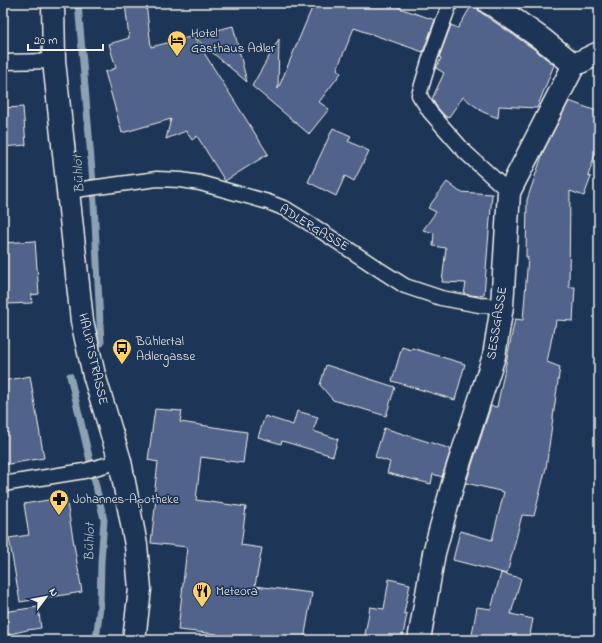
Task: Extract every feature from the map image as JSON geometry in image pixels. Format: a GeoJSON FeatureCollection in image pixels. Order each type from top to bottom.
{"type":"FeatureCollection","features":[{"type":"Feature","properties":{"kind":"street","name":"HAUPTSTRASSE"},"geometry":{"type":"LineString","coordinates":[[53,3],[54,61],[75,190],[82,321],[94,375],[120,461],[136,545],[140,589],[134,640]]}},
{"type":"Feature","properties":{"kind":"street"},"geometry":{"type":"LineString","coordinates":[[489,3],[542,39],[574,65],[599,53]]}},
{"type":"Feature","properties":{"kind":"street","name":"SESSGASSE"},"geometry":{"type":"LineString","coordinates":[[419,640],[434,553],[455,476],[494,356],[502,306],[509,192],[574,65]]}},
{"type":"Feature","properties":{"kind":"lane"},"geometry":{"type":"LineString","coordinates":[[450,3],[430,58],[420,95],[430,112],[465,152],[509,192]]}},
{"type":"Feature","properties":{"kind":"lane"},"geometry":{"type":"LineString","coordinates":[[3,62],[54,61]]}},
{"type":"Feature","properties":{"kind":"lane","name":"ADLERGASSE"},"geometry":{"type":"LineString","coordinates":[[75,190],[157,179],[181,180],[268,202],[286,209],[405,286],[441,298],[479,305],[502,306]]}},
{"type":"Feature","properties":{"kind":"lane"},"geometry":{"type":"LineString","coordinates":[[3,484],[84,471],[120,461]]}},
{"type":"Feature","properties":{"kind":"building","name":"Hotel Gasthaus Adler"},"geometry":{"type":"Polygon","coordinates":[[[125,3],[146,3],[151,47],[233,26],[247,82],[194,37],[268,154],[225,181],[197,136],[192,140],[186,131],[166,139],[171,119],[122,133],[105,72],[116,68],[109,44],[129,38],[125,3]]]}},
{"type":"Feature","properties":{"kind":"building"},"geometry":{"type":"Polygon","coordinates":[[[314,3],[401,3],[399,8],[435,20],[423,52],[354,28],[337,69],[341,73],[319,102],[329,109],[309,134],[252,86],[279,39],[278,89],[314,3]]]}},
{"type":"Feature","properties":{"kind":"building"},"geometry":{"type":"Polygon","coordinates":[[[473,3],[477,3],[478,10],[483,14],[534,49],[554,65],[537,108],[499,106],[498,118],[483,112],[463,97],[448,118],[437,107],[432,99],[444,73],[436,68],[441,58],[439,57],[451,25],[458,28],[473,3]]]}},
{"type":"Feature","properties":{"kind":"building"},"geometry":{"type":"Polygon","coordinates":[[[569,101],[599,112],[599,142],[588,176],[591,177],[584,196],[570,191],[569,287],[575,287],[573,321],[556,320],[554,327],[547,362],[560,367],[546,468],[534,516],[522,515],[507,574],[453,560],[460,531],[492,540],[504,492],[466,483],[491,406],[497,407],[515,319],[523,320],[528,257],[526,257],[527,200],[544,150],[569,101]]]}},
{"type":"Feature","properties":{"kind":"building"},"geometry":{"type":"Polygon","coordinates":[[[23,107],[26,145],[3,147],[3,108],[23,107]]]}},
{"type":"Feature","properties":{"kind":"building"},"geometry":{"type":"Polygon","coordinates":[[[333,128],[351,136],[348,141],[369,151],[354,181],[345,176],[336,196],[308,182],[333,128]]]}},
{"type":"Feature","properties":{"kind":"building"},"geometry":{"type":"Polygon","coordinates":[[[447,182],[460,192],[492,194],[484,295],[478,296],[464,294],[466,283],[442,282],[446,248],[433,246],[434,233],[423,230],[436,212],[428,208],[447,182]]]}},
{"type":"Feature","properties":{"kind":"building"},"geometry":{"type":"Polygon","coordinates":[[[35,241],[39,294],[31,295],[32,303],[8,304],[7,296],[3,297],[3,243],[35,241]]]}},
{"type":"Feature","properties":{"kind":"building"},"geometry":{"type":"Polygon","coordinates":[[[402,347],[411,350],[412,348],[465,364],[455,400],[392,381],[402,347]]]}},
{"type":"Feature","properties":{"kind":"building"},"geometry":{"type":"Polygon","coordinates":[[[326,365],[395,387],[386,416],[333,400],[320,385],[326,365]]]}},
{"type":"Feature","properties":{"kind":"building"},"geometry":{"type":"Polygon","coordinates":[[[30,376],[44,458],[3,465],[3,381],[30,376]]]}},
{"type":"Feature","properties":{"kind":"building"},"geometry":{"type":"Polygon","coordinates":[[[155,409],[182,411],[180,422],[247,432],[243,463],[201,457],[196,500],[246,507],[241,545],[262,548],[255,586],[312,593],[304,640],[216,640],[217,634],[178,630],[187,547],[151,543],[158,462],[148,460],[155,409]]]}},
{"type":"Feature","properties":{"kind":"building"},"geometry":{"type":"Polygon","coordinates":[[[297,411],[318,417],[313,431],[338,439],[333,456],[282,441],[281,444],[258,437],[265,416],[293,425],[297,411]]]}},
{"type":"Feature","properties":{"kind":"building"},"geometry":{"type":"Polygon","coordinates":[[[384,428],[451,449],[442,477],[433,474],[431,484],[387,473],[390,462],[375,457],[384,428]]]}},
{"type":"Feature","properties":{"kind":"building"},"geometry":{"type":"Polygon","coordinates":[[[66,497],[82,592],[20,602],[9,538],[29,535],[24,504],[66,497]]]}},
{"type":"Feature","properties":{"kind":"building"},"geometry":{"type":"Polygon","coordinates":[[[501,573],[521,578],[511,614],[533,619],[529,640],[471,640],[477,607],[491,609],[501,573]]]}},
{"type":"Feature","properties":{"kind":"building"},"geometry":{"type":"Polygon","coordinates":[[[389,579],[410,584],[404,613],[407,614],[402,640],[364,640],[370,607],[384,609],[389,579]]]}},
{"type":"Feature","properties":{"kind":"building"},"geometry":{"type":"Polygon","coordinates":[[[38,607],[41,628],[6,635],[6,630],[3,631],[3,612],[38,607]]]}},
{"type":"Feature","properties":{"kind":"waterway","name":"Bühlot"},"geometry":{"type":"LineString","coordinates":[[78,3],[93,183],[101,343]]}},
{"type":"Feature","properties":{"kind":"waterway","name":"Bühlot"},"geometry":{"type":"LineString","coordinates":[[70,376],[104,520],[100,606],[96,640]]}},
{"type":"Feature","properties":{"kind":"place","name":"Hotel Gasthaus Adler"},"geometry":{"type":"Point","coordinates":[177,57]}},
{"type":"Feature","properties":{"kind":"place","name":"Bühlertal Adlergasse"},"geometry":{"type":"Point","coordinates":[122,365]}},
{"type":"Feature","properties":{"kind":"place","name":"Johannes-Apotheke"},"geometry":{"type":"Point","coordinates":[59,516]}},
{"type":"Feature","properties":{"kind":"place","name":"Meteora"},"geometry":{"type":"Point","coordinates":[202,608]}}]}
